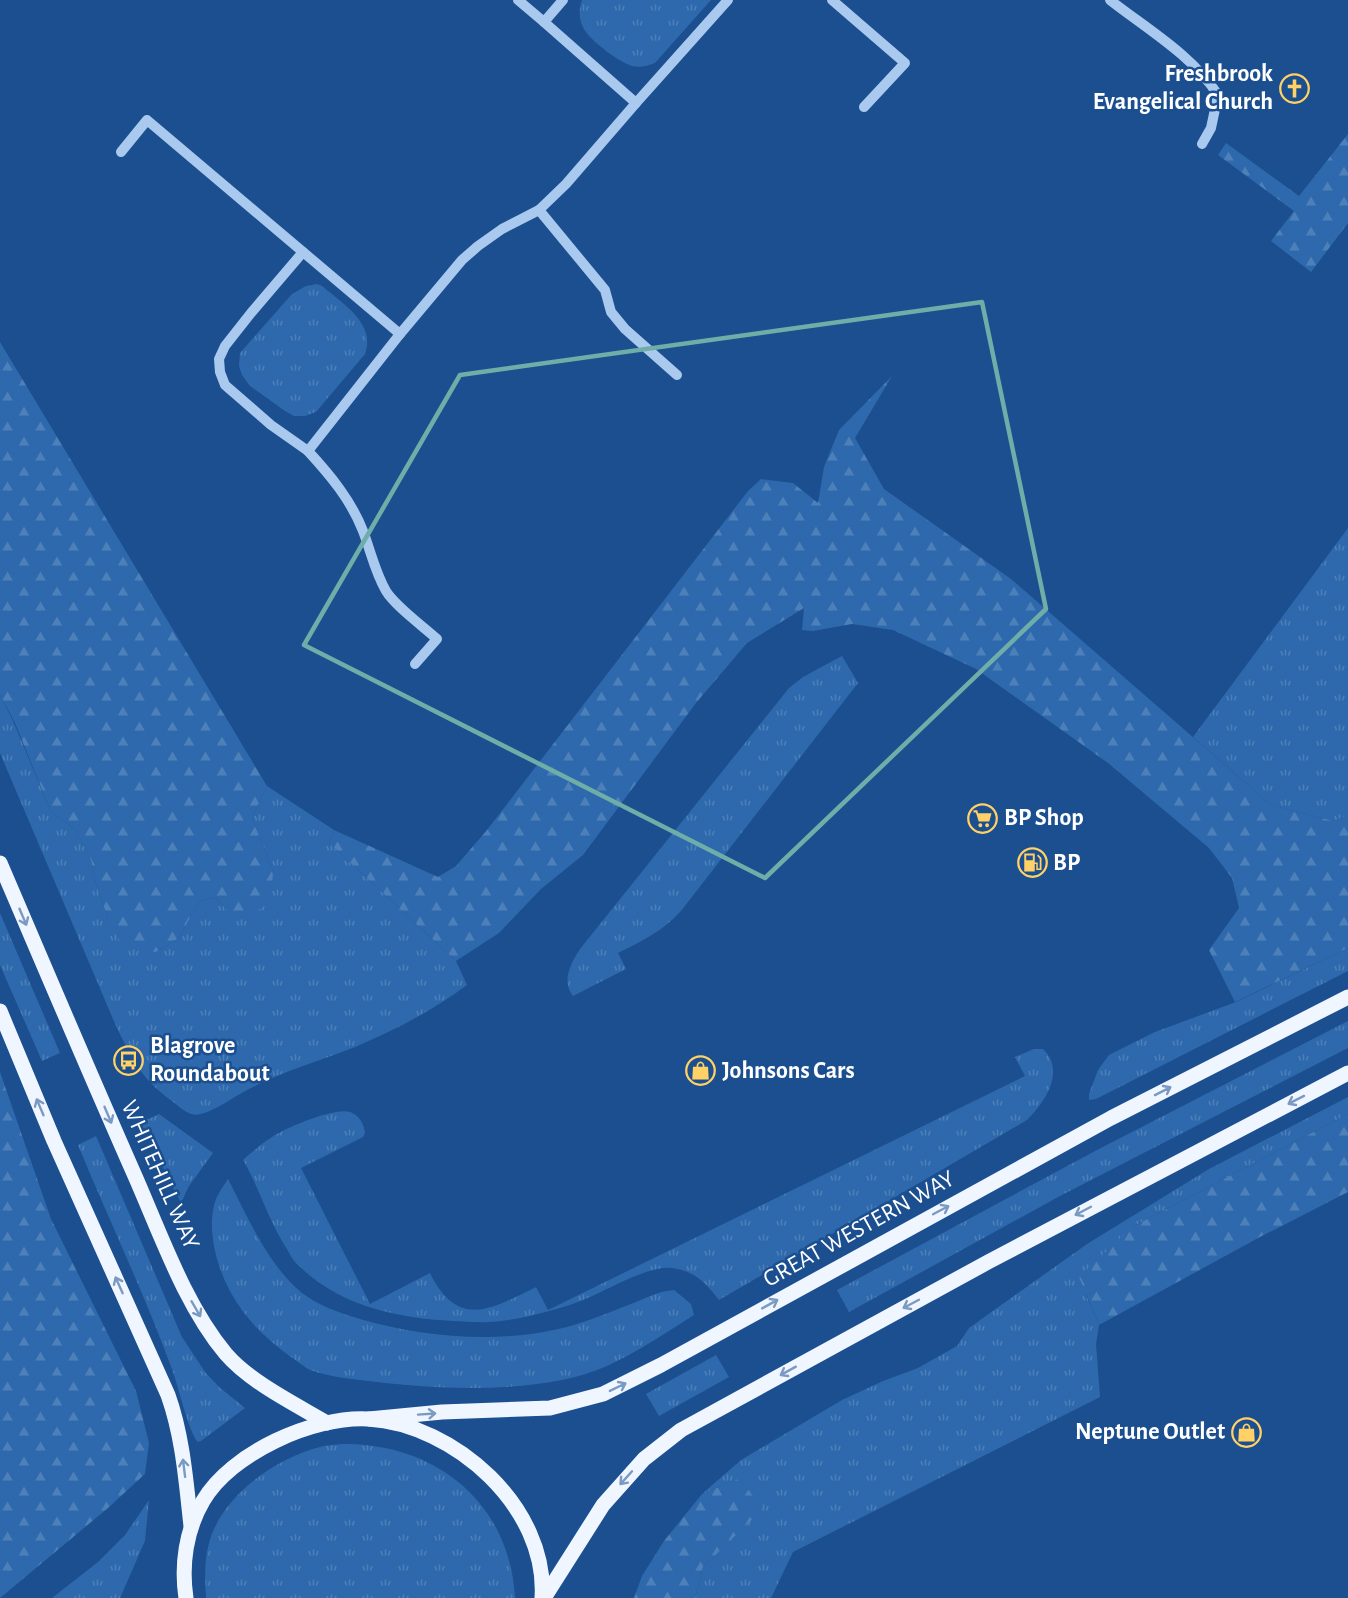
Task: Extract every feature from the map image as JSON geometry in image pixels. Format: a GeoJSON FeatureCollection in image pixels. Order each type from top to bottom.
{"type":"FeatureCollection","features":[{"type":"Feature","properties":{"kind":"main road","name":"WHITEHILL WAY"},"geometry":{"type":"LineString","coordinates":[[0,863],[193,1303],[227,1356],[249,1374],[327,1423]]}},
{"type":"Feature","properties":{"kind":"main road","name":"GREAT WESTERN WAY"},"geometry":{"type":"LineString","coordinates":[[191,1526],[211,1490],[234,1468],[272,1443],[303,1430],[327,1423],[442,1412],[550,1408],[603,1394],[661,1365],[1111,1118],[1348,997]]}},
{"type":"Feature","properties":{"kind":"main road"},"geometry":{"type":"LineString","coordinates":[[0,1011],[54,1141],[168,1395],[176,1418],[191,1526],[183,1581],[186,1598]]}},
{"type":"Feature","properties":{"kind":"main road"},"geometry":{"type":"LineString","coordinates":[[543,1598],[603,1504],[644,1459],[681,1430],[988,1262],[1348,1073]]}},
{"type":"Feature","properties":{"kind":"main road"},"geometry":{"type":"LineString","coordinates":[[369,1419],[414,1430],[443,1442],[470,1459],[493,1480],[514,1505],[532,1539],[542,1571],[543,1598]]}},
{"type":"Feature","properties":{"kind":"main road"},"geometry":{"type":"LineString","coordinates":[[173,1598],[183,1581]]}},
{"type":"Feature","properties":{"kind":"street"},"geometry":{"type":"LineString","coordinates":[[518,0],[636,103]]}},
{"type":"Feature","properties":{"kind":"street"},"geometry":{"type":"LineString","coordinates":[[544,22],[563,0]]}},
{"type":"Feature","properties":{"kind":"street"},"geometry":{"type":"LineString","coordinates":[[308,451],[400,334],[462,260],[502,229],[539,210],[566,184],[728,0]]}},
{"type":"Feature","properties":{"kind":"street"},"geometry":{"type":"LineString","coordinates":[[832,0],[905,63],[864,107]]}},
{"type":"Feature","properties":{"kind":"street"},"geometry":{"type":"LineString","coordinates":[[1110,0],[1185,58],[1214,88],[1218,95],[1216,110],[1211,128],[1202,144]]}},
{"type":"Feature","properties":{"kind":"street"},"geometry":{"type":"LineString","coordinates":[[121,152],[147,120],[400,334]]}},
{"type":"Feature","properties":{"kind":"street"},"geometry":{"type":"LineString","coordinates":[[539,210],[605,290],[610,312],[625,329],[677,375]]}},
{"type":"Feature","properties":{"kind":"street"},"geometry":{"type":"LineString","coordinates":[[303,252],[225,346],[219,359],[220,372],[225,385],[271,425],[308,451],[333,478],[363,530],[374,568],[388,594],[437,639],[415,664]]}},
{"type":"Feature","properties":{"kind":"highlighted area"},"geometry":{"type":"Polygon","coordinates":[[[982,302],[1046,609],[765,878],[304,645],[460,375],[982,302]]]}},
{"type":"Feature","properties":{"kind":"green space"},"geometry":{"type":"Polygon","coordinates":[[[582,0],[711,0],[655,63],[638,67],[627,64],[614,56],[586,32],[580,16],[582,0]]]}},
{"type":"Feature","properties":{"kind":"green space"},"geometry":{"type":"Polygon","coordinates":[[[1348,134],[1348,223],[1311,272],[1271,241],[1294,211],[1218,155],[1226,143],[1299,196],[1348,134]]]}},
{"type":"Feature","properties":{"kind":"green space"},"geometry":{"type":"Polygon","coordinates":[[[317,284],[355,315],[366,333],[367,343],[365,354],[316,412],[305,416],[294,416],[250,386],[239,366],[240,353],[292,294],[306,286],[317,284]]]}},
{"type":"Feature","properties":{"kind":"green space"},"geometry":{"type":"Polygon","coordinates":[[[0,342],[267,786],[252,818],[273,871],[271,902],[250,915],[229,912],[215,897],[199,901],[179,938],[156,952],[124,948],[109,922],[91,860],[76,830],[51,812],[15,723],[0,695],[0,342]]]}},
{"type":"Feature","properties":{"kind":"green space"},"geometry":{"type":"Polygon","coordinates":[[[892,376],[855,438],[884,489],[1011,579],[1271,805],[1334,821],[1348,815],[1348,948],[1235,1002],[1209,950],[1239,908],[1232,878],[1209,848],[1108,763],[976,669],[893,630],[852,624],[813,631],[802,630],[804,608],[747,643],[696,703],[583,855],[541,889],[499,933],[456,961],[329,843],[334,830],[438,877],[456,866],[487,830],[748,491],[761,479],[793,483],[818,503],[824,467],[839,430],[892,376]]]}},
{"type":"Feature","properties":{"kind":"green space"},"geometry":{"type":"Polygon","coordinates":[[[1348,528],[1348,815],[1334,821],[1271,805],[1193,737],[1348,528]]]}},
{"type":"Feature","properties":{"kind":"green space"},"geometry":{"type":"Polygon","coordinates":[[[842,656],[858,683],[681,911],[644,940],[618,953],[626,969],[573,996],[569,990],[568,978],[571,966],[580,949],[789,688],[803,677],[842,656]]]}},
{"type":"Feature","properties":{"kind":"green space"},"geometry":{"type":"Polygon","coordinates":[[[0,695],[51,812],[76,830],[91,860],[109,922],[156,952],[179,938],[199,901],[215,897],[229,912],[273,871],[252,818],[267,786],[334,830],[329,843],[456,961],[467,985],[427,1012],[370,1041],[275,1077],[204,1113],[197,1115],[186,1112],[152,1085],[133,1058],[116,1026],[0,753],[0,695]]]}},
{"type":"Feature","properties":{"kind":"green space"},"geometry":{"type":"Polygon","coordinates":[[[0,913],[60,1053],[42,1061],[0,965],[0,913]]]}},
{"type":"Feature","properties":{"kind":"green space"},"geometry":{"type":"Polygon","coordinates":[[[1348,948],[1348,971],[1096,1099],[1089,1100],[1098,1070],[1109,1055],[1155,1032],[1236,1002],[1348,948]]]}},
{"type":"Feature","properties":{"kind":"green space"},"geometry":{"type":"Polygon","coordinates":[[[1348,1021],[1348,1048],[1060,1196],[849,1312],[837,1290],[1097,1150],[1348,1021]]]}},
{"type":"Feature","properties":{"kind":"green space"},"geometry":{"type":"Polygon","coordinates":[[[1034,1049],[1043,1049],[1050,1058],[1053,1076],[1046,1095],[1027,1120],[719,1300],[694,1275],[672,1268],[662,1268],[639,1274],[561,1308],[524,1317],[480,1322],[411,1317],[390,1313],[350,1300],[332,1291],[296,1263],[279,1236],[243,1160],[272,1137],[298,1124],[322,1115],[343,1111],[353,1113],[364,1126],[363,1137],[301,1168],[370,1304],[430,1273],[441,1291],[452,1302],[464,1308],[477,1310],[491,1307],[536,1287],[548,1310],[1025,1076],[1015,1057],[1034,1049]]]}},
{"type":"Feature","properties":{"kind":"green space"},"geometry":{"type":"Polygon","coordinates":[[[0,1072],[51,1219],[136,1391],[149,1443],[145,1474],[0,1598],[0,1072]]]}},
{"type":"Feature","properties":{"kind":"green space"},"geometry":{"type":"Polygon","coordinates":[[[1348,1097],[1348,1114],[1132,1227],[1086,1295],[1099,1325],[1096,1344],[1100,1397],[793,1552],[771,1598],[695,1598],[703,1567],[763,1508],[738,1479],[702,1494],[741,1460],[842,1400],[918,1368],[957,1346],[969,1328],[1087,1244],[1209,1169],[1348,1097]]]}},
{"type":"Feature","properties":{"kind":"green space"},"geometry":{"type":"Polygon","coordinates":[[[159,1114],[213,1153],[189,1186],[181,1203],[140,1123],[159,1114]]]}},
{"type":"Feature","properties":{"kind":"green space"},"geometry":{"type":"Polygon","coordinates":[[[1348,1114],[1348,1192],[1099,1325],[1079,1277],[1132,1227],[1348,1114]]]}},
{"type":"Feature","properties":{"kind":"green space"},"geometry":{"type":"Polygon","coordinates":[[[96,1136],[182,1337],[205,1372],[245,1408],[201,1441],[198,1442],[191,1430],[161,1341],[78,1145],[96,1136]]]}},
{"type":"Feature","properties":{"kind":"green space"},"geometry":{"type":"Polygon","coordinates":[[[228,1179],[269,1255],[290,1282],[315,1302],[360,1319],[410,1331],[463,1337],[516,1336],[567,1327],[658,1293],[674,1290],[691,1304],[694,1315],[607,1366],[582,1375],[554,1381],[494,1387],[433,1387],[335,1377],[318,1373],[303,1366],[264,1334],[241,1308],[224,1278],[216,1256],[212,1220],[216,1199],[228,1179]]]}},
{"type":"Feature","properties":{"kind":"green space"},"geometry":{"type":"Polygon","coordinates":[[[716,1355],[729,1377],[659,1416],[646,1394],[716,1355]]]}},
{"type":"Feature","properties":{"kind":"green space"},"geometry":{"type":"Polygon","coordinates":[[[343,1444],[377,1446],[408,1454],[437,1467],[462,1485],[483,1507],[499,1534],[510,1564],[515,1598],[206,1598],[205,1577],[209,1543],[215,1526],[238,1495],[268,1470],[285,1460],[320,1447],[343,1444]]]}},
{"type":"Feature","properties":{"kind":"green space"},"geometry":{"type":"Polygon","coordinates":[[[738,1479],[764,1508],[703,1567],[695,1598],[634,1598],[642,1576],[664,1541],[702,1494],[738,1479]]]}},
{"type":"Feature","properties":{"kind":"green space"},"geometry":{"type":"Polygon","coordinates":[[[149,1500],[145,1541],[120,1598],[52,1598],[98,1562],[125,1535],[149,1500]]]}},
{"type":"Feature","properties":{"kind":"place","name":"Freshbrook Evangelical Church"},"geometry":{"type":"Point","coordinates":[1294,88]}},
{"type":"Feature","properties":{"kind":"place","name":"BP Shop"},"geometry":{"type":"Point","coordinates":[983,818]}},
{"type":"Feature","properties":{"kind":"place","name":"BP"},"geometry":{"type":"Point","coordinates":[1032,863]}},
{"type":"Feature","properties":{"kind":"place","name":"Blagrove Roundabout"},"geometry":{"type":"Point","coordinates":[129,1060]}},
{"type":"Feature","properties":{"kind":"place","name":"Johnsons Cars"},"geometry":{"type":"Point","coordinates":[701,1071]}},
{"type":"Feature","properties":{"kind":"place","name":"Neptune Outlet"},"geometry":{"type":"Point","coordinates":[1246,1432]}}]}
